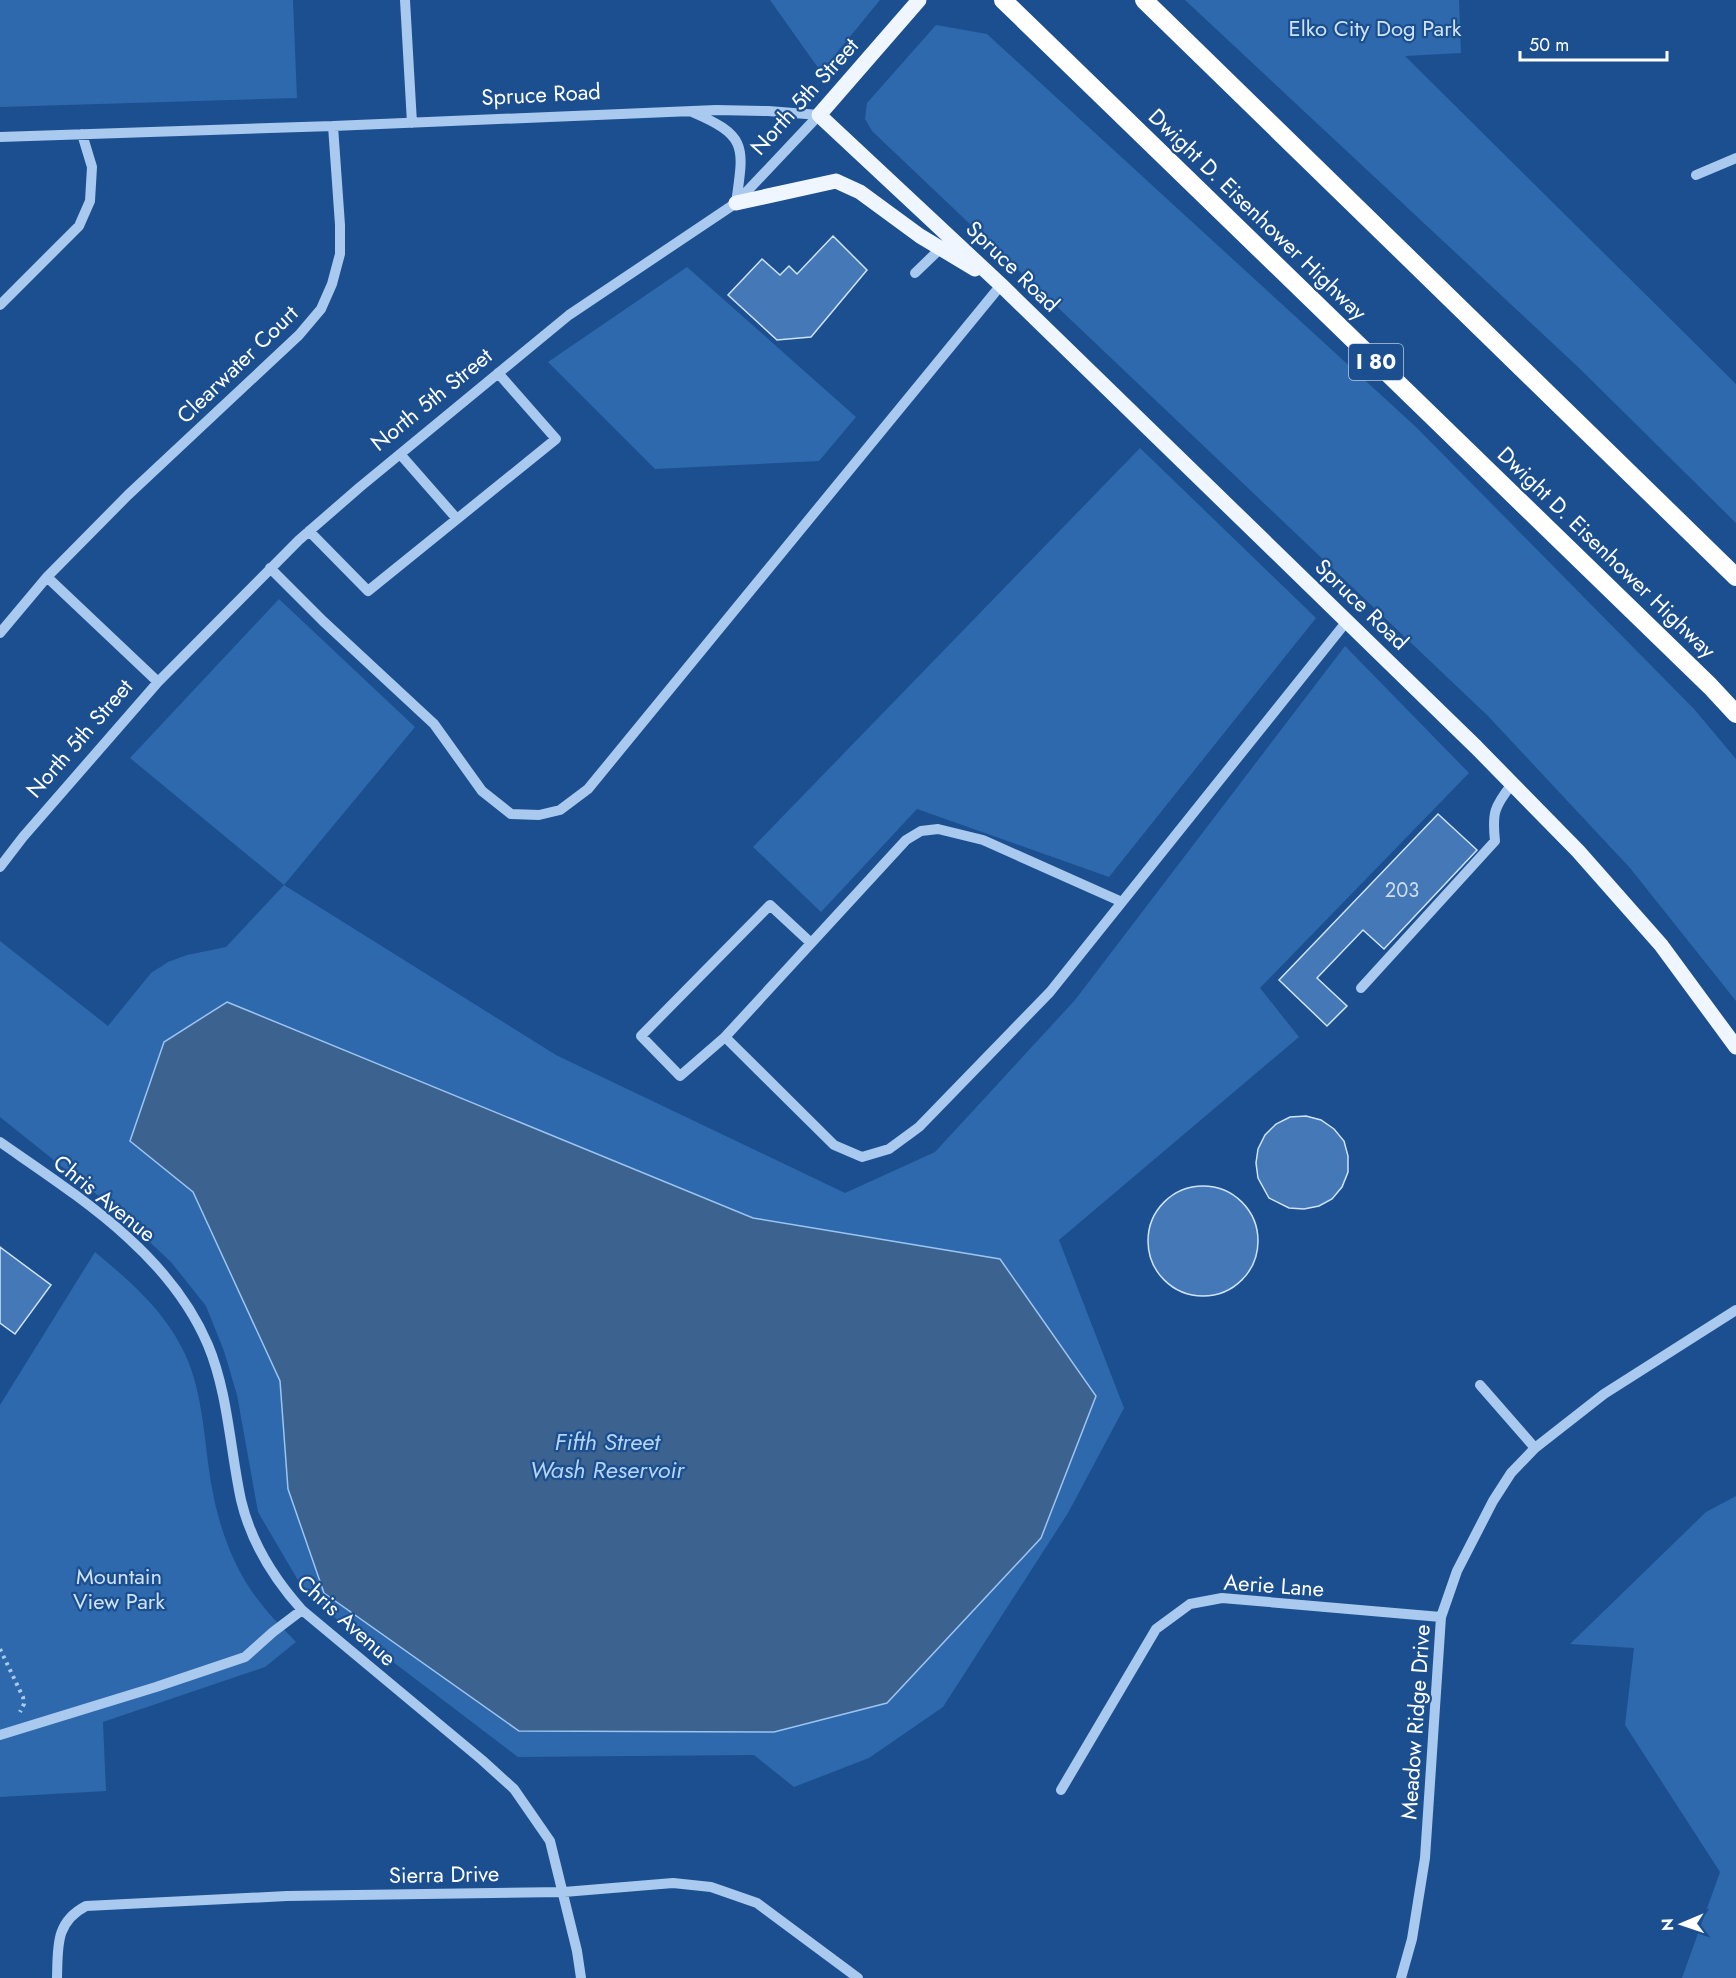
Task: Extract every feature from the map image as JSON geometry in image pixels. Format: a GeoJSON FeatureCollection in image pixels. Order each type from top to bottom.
{"type":"FeatureCollection","features":[{"type":"Feature","properties":{"kind":"highway"},"geometry":{"type":"LineString","coordinates":[[1144,0],[1736,578]]}},
{"type":"Feature","properties":{"kind":"highway","name":"Dwight D. Eisenhower Highway"},"geometry":{"type":"LineString","coordinates":[[1008,5],[1710,686],[1736,714]]}},
{"type":"Feature","properties":{"kind":"main road","name":"North 5th Street"},"geometry":{"type":"LineString","coordinates":[[819,115],[919,0]]}},
{"type":"Feature","properties":{"kind":"main road","name":"Spruce Road"},"geometry":{"type":"LineString","coordinates":[[819,115],[1001,285],[1476,747],[1578,851],[1661,945],[1736,1047]]}},
{"type":"Feature","properties":{"kind":"main road"},"geometry":{"type":"LineString","coordinates":[[736,203],[836,181],[860,192],[920,236],[1001,285]]}},
{"type":"Feature","properties":{"kind":"street"},"geometry":{"type":"LineString","coordinates":[[405,0],[412,123]]}},
{"type":"Feature","properties":{"kind":"street"},"geometry":{"type":"LineString","coordinates":[[689,111],[719,124],[735,137],[742,160],[736,203]]}},
{"type":"Feature","properties":{"kind":"street","name":"Spruce Road"},"geometry":{"type":"LineString","coordinates":[[0,137],[689,111],[768,111],[819,115]]}},
{"type":"Feature","properties":{"kind":"street","name":"North 5th Street"},"geometry":{"type":"LineString","coordinates":[[0,867],[23,837],[158,682],[309,531],[569,315],[736,203],[819,115]]}},
{"type":"Feature","properties":{"kind":"street","name":"Clearwater Court"},"geometry":{"type":"LineString","coordinates":[[0,633],[46,577],[128,495],[299,335],[321,309],[332,284],[340,254],[333,126]]}},
{"type":"Feature","properties":{"kind":"street"},"geometry":{"type":"LineString","coordinates":[[0,305],[79,226],[90,201],[92,167],[82,134]]}},
{"type":"Feature","properties":{"kind":"street"},"geometry":{"type":"LineString","coordinates":[[1696,175],[1736,158]]}},
{"type":"Feature","properties":{"kind":"street"},"geometry":{"type":"LineString","coordinates":[[915,273],[941,248]]}},
{"type":"Feature","properties":{"kind":"street"},"geometry":{"type":"LineString","coordinates":[[270,568],[323,621],[434,724],[482,791],[511,814],[539,815],[560,810],[588,789],[622,749],[1001,285]]}},
{"type":"Feature","properties":{"kind":"street"},"geometry":{"type":"LineString","coordinates":[[309,531],[368,591],[556,439],[498,374]]}},
{"type":"Feature","properties":{"kind":"street"},"geometry":{"type":"LineString","coordinates":[[400,454],[457,519]]}},
{"type":"Feature","properties":{"kind":"street"},"geometry":{"type":"LineString","coordinates":[[46,577],[158,682]]}},
{"type":"Feature","properties":{"kind":"street"},"geometry":{"type":"LineString","coordinates":[[725,1037],[834,1145],[862,1157],[889,1149],[919,1127],[1050,992],[1347,621]]}},
{"type":"Feature","properties":{"kind":"street"},"geometry":{"type":"LineString","coordinates":[[1361,988],[1495,841],[1492,817],[1502,797],[1512,784]]}},
{"type":"Feature","properties":{"kind":"street"},"geometry":{"type":"LineString","coordinates":[[811,944],[770,905],[641,1036],[680,1076],[725,1037],[811,944],[906,840],[921,831],[938,829],[983,840],[1122,902]]}},
{"type":"Feature","properties":{"kind":"street","name":"Chris Avenue"},"geometry":{"type":"LineString","coordinates":[[0,1142],[80,1197],[160,1269],[180,1293],[195,1318],[212,1356],[220,1384],[242,1502],[258,1548],[279,1585],[302,1610],[514,1789],[550,1841],[578,1951],[581,1978]]}},
{"type":"Feature","properties":{"kind":"street","name":"Meadow Ridge Drive"},"geometry":{"type":"LineString","coordinates":[[1401,1978],[1412,1939],[1425,1858],[1441,1617],[1457,1570],[1493,1501],[1511,1473],[1535,1448],[1604,1394],[1736,1310]]}},
{"type":"Feature","properties":{"kind":"street"},"geometry":{"type":"LineString","coordinates":[[1480,1385],[1535,1448]]}},
{"type":"Feature","properties":{"kind":"street","name":"Aerie Lane"},"geometry":{"type":"LineString","coordinates":[[1061,1790],[1156,1629],[1190,1604],[1222,1598],[1441,1617]]}},
{"type":"Feature","properties":{"kind":"street"},"geometry":{"type":"LineString","coordinates":[[0,1735],[245,1657],[302,1610]]}},
{"type":"Feature","properties":{"kind":"street","name":"Sierra Drive"},"geometry":{"type":"LineString","coordinates":[[57,1978],[61,1932],[73,1912],[86,1906],[287,1896],[564,1892],[673,1883],[711,1887],[757,1903],[858,1978]]}},
{"type":"Feature","properties":{"kind":"path"},"geometry":{"type":"LineString","coordinates":[[0,1649],[23,1697],[22,1711],[14,1715]]}},
{"type":"Feature","properties":{"kind":"green space"},"geometry":{"type":"Polygon","coordinates":[[[0,0],[293,0],[297,98],[0,107],[0,0]]]}},
{"type":"Feature","properties":{"kind":"green space"},"geometry":{"type":"Polygon","coordinates":[[[770,0],[880,0],[821,72],[770,0]]]}},
{"type":"Feature","properties":{"kind":"green space","name":"Elko City Dog Park"},"geometry":{"type":"Polygon","coordinates":[[[1185,0],[1459,0],[1461,53],[1405,56],[1736,384],[1736,523],[1578,367],[1185,0]]]}},
{"type":"Feature","properties":{"kind":"green space"},"geometry":{"type":"Polygon","coordinates":[[[936,25],[987,34],[1416,427],[1694,709],[1736,759],[1736,1001],[1630,868],[1488,716],[872,131],[865,119],[867,103],[936,25]]]}},
{"type":"Feature","properties":{"kind":"green space"},"geometry":{"type":"Polygon","coordinates":[[[687,267],[856,417],[819,461],[655,469],[548,362],[687,267]]]}},
{"type":"Feature","properties":{"kind":"green space"},"geometry":{"type":"Polygon","coordinates":[[[1140,448],[1316,618],[1109,877],[917,809],[821,912],[753,847],[1140,448]]]}},
{"type":"Feature","properties":{"kind":"green space"},"geometry":{"type":"Polygon","coordinates":[[[279,599],[415,727],[284,885],[130,758],[279,599]]]}},
{"type":"Feature","properties":{"kind":"green space","name":"Fifth Street Wash Reservoir"},"geometry":{"type":"Polygon","coordinates":[[[1345,646],[1469,773],[1260,988],[1299,1037],[1059,1240],[1124,1408],[1068,1513],[943,1707],[869,1758],[794,1787],[754,1755],[518,1757],[330,1614],[299,1582],[258,1512],[237,1395],[224,1351],[206,1306],[171,1262],[110,1205],[0,1117],[0,941],[108,1026],[151,973],[168,962],[187,955],[226,947],[284,885],[556,1055],[845,1193],[935,1152],[1075,1000],[1345,646]]]}},
{"type":"Feature","properties":{"kind":"green space","name":"Mountain View Park"},"geometry":{"type":"Polygon","coordinates":[[[95,1252],[146,1298],[177,1338],[196,1386],[212,1488],[229,1548],[250,1589],[296,1642],[265,1667],[103,1722],[106,1791],[0,1797],[0,1405],[95,1252]]]}},
{"type":"Feature","properties":{"kind":"green space"},"geometry":{"type":"Polygon","coordinates":[[[1736,1496],[1736,1978],[1682,1978],[1720,1872],[1625,1725],[1634,1648],[1570,1644],[1706,1512],[1736,1496]]]}},
{"type":"Feature","properties":{"kind":"water","name":"Fifth Street Wash Reservoir"},"geometry":{"type":"Polygon","coordinates":[[[227,1002],[753,1218],[1000,1259],[1096,1396],[1041,1538],[887,1703],[774,1732],[519,1731],[324,1593],[288,1489],[280,1381],[193,1192],[130,1141],[164,1042],[227,1002]]]}},
{"type":"Feature","properties":{"kind":"building"},"geometry":{"type":"Polygon","coordinates":[[[833,236],[867,270],[811,337],[777,340],[728,295],[762,259],[780,275],[789,266],[797,274],[833,236]]]}},
{"type":"Feature","properties":{"kind":"building"},"geometry":{"type":"Polygon","coordinates":[[[1438,814],[1477,850],[1384,949],[1363,930],[1317,978],[1347,1006],[1327,1026],[1279,980],[1438,814]]]}},
{"type":"Feature","properties":{"kind":"building"},"geometry":{"type":"Polygon","coordinates":[[[1306,1116],[1321,1120],[1334,1129],[1344,1141],[1348,1156],[1348,1172],[1342,1187],[1332,1199],[1319,1206],[1304,1209],[1289,1208],[1269,1198],[1258,1178],[1256,1163],[1258,1149],[1265,1135],[1276,1124],[1290,1117],[1306,1116]]]}},
{"type":"Feature","properties":{"kind":"building"},"geometry":{"type":"Polygon","coordinates":[[[1203,1186],[1224,1190],[1242,1202],[1254,1220],[1258,1241],[1254,1262],[1242,1280],[1224,1292],[1203,1296],[1182,1292],[1164,1280],[1152,1262],[1148,1241],[1152,1220],[1164,1202],[1182,1190],[1203,1186]]]}},
{"type":"Feature","properties":{"kind":"building"},"geometry":{"type":"Polygon","coordinates":[[[0,1247],[51,1285],[15,1334],[0,1323],[0,1247]]]}}]}
